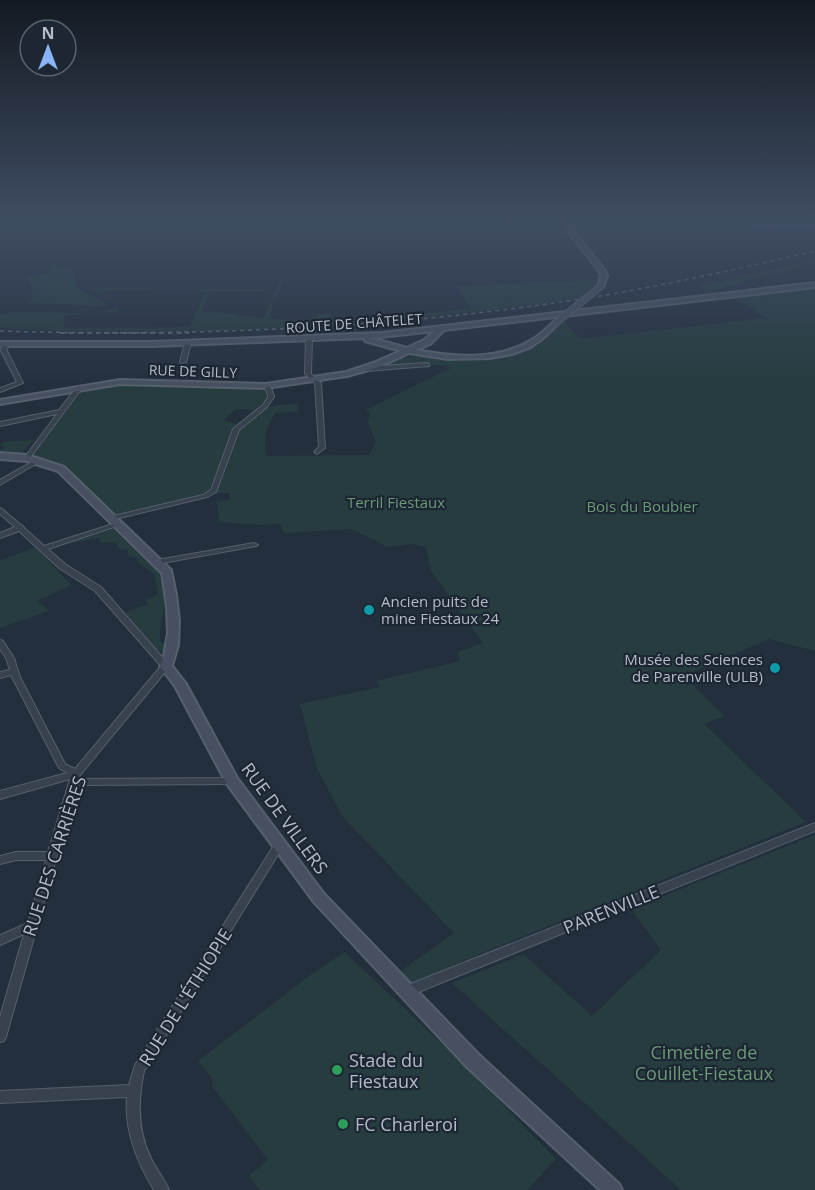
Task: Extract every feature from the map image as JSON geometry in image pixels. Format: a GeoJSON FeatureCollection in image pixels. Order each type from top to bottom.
{"type":"FeatureCollection","features":[{"type":"Feature","properties":{"kind":"main road"},"geometry":{"type":"LineString","coordinates":[[362,336],[406,351],[483,355],[508,352],[535,341],[601,286],[604,276]]}},
{"type":"Feature","properties":{"kind":"main road","name":"ROUTE DE CHÂTELET"},"geometry":{"type":"LineString","coordinates":[[2,344],[188,343],[388,335],[815,285]]}},
{"type":"Feature","properties":{"kind":"main road"},"geometry":{"type":"LineString","coordinates":[[388,358],[424,343],[443,328]]}},
{"type":"Feature","properties":{"kind":"main road"},"geometry":{"type":"LineString","coordinates":[[411,332],[422,336],[424,343],[432,352]]}},
{"type":"Feature","properties":{"kind":"main road"},"geometry":{"type":"LineString","coordinates":[[388,335],[384,344],[388,358]]}},
{"type":"Feature","properties":{"kind":"main road"},"geometry":{"type":"LineString","coordinates":[[388,358],[393,346],[406,341],[424,343]]}},
{"type":"Feature","properties":{"kind":"main road"},"geometry":{"type":"LineString","coordinates":[[388,358],[432,352]]}},
{"type":"Feature","properties":{"kind":"main road","name":"RUE DE GILLY"},"geometry":{"type":"LineString","coordinates":[[0,402],[79,388],[140,382],[266,386],[313,380],[365,369],[388,358]]}},
{"type":"Feature","properties":{"kind":"main road"},"geometry":{"type":"LineString","coordinates":[[0,456],[32,460],[61,469],[167,572],[172,596],[172,655],[166,666]]}},
{"type":"Feature","properties":{"kind":"main road","name":"RUE DE VILLERS"},"geometry":{"type":"LineString","coordinates":[[166,666],[180,684],[232,781],[319,898],[472,1060],[606,1188]]}},
{"type":"Feature","properties":{"kind":"street"},"geometry":{"type":"LineString","coordinates":[[309,339],[308,374],[318,386],[322,448],[317,452]]}},
{"type":"Feature","properties":{"kind":"street"},"geometry":{"type":"LineString","coordinates":[[183,362],[188,343]]}},
{"type":"Feature","properties":{"kind":"street"},"geometry":{"type":"LineString","coordinates":[[0,390],[19,384],[2,344]]}},
{"type":"Feature","properties":{"kind":"street"},"geometry":{"type":"LineString","coordinates":[[365,369],[427,366]]}},
{"type":"Feature","properties":{"kind":"street"},"geometry":{"type":"LineString","coordinates":[[44,548],[114,521],[205,496],[214,491],[236,429],[265,406],[271,397],[266,386]]}},
{"type":"Feature","properties":{"kind":"street"},"geometry":{"type":"LineString","coordinates":[[0,483],[32,460],[60,412],[79,388]]}},
{"type":"Feature","properties":{"kind":"street"},"geometry":{"type":"LineString","coordinates":[[0,424],[60,412]]}},
{"type":"Feature","properties":{"kind":"street"},"geometry":{"type":"LineString","coordinates":[[0,510],[62,566],[98,589],[166,666]]}},
{"type":"Feature","properties":{"kind":"street"},"geometry":{"type":"LineString","coordinates":[[0,536],[21,527]]}},
{"type":"Feature","properties":{"kind":"street"},"geometry":{"type":"LineString","coordinates":[[157,562],[254,545]]}},
{"type":"Feature","properties":{"kind":"street"},"geometry":{"type":"LineString","coordinates":[[0,643],[10,658],[62,766],[75,778]]}},
{"type":"Feature","properties":{"kind":"street","name":"RUE DES CARRIÈRES"},"geometry":{"type":"LineString","coordinates":[[0,1037],[75,778],[166,666]]}},
{"type":"Feature","properties":{"kind":"street"},"geometry":{"type":"LineString","coordinates":[[0,675],[15,672]]}},
{"type":"Feature","properties":{"kind":"street"},"geometry":{"type":"LineString","coordinates":[[0,795],[75,778],[232,781]]}},
{"type":"Feature","properties":{"kind":"street","name":"PARENVILLE"},"geometry":{"type":"LineString","coordinates":[[407,991],[815,827]]}},
{"type":"Feature","properties":{"kind":"street","name":"RUE DE L'ÉTHIOPIE"},"geometry":{"type":"LineString","coordinates":[[162,1190],[153,1176],[133,1128],[132,1091],[139,1069],[279,845]]}},
{"type":"Feature","properties":{"kind":"street"},"geometry":{"type":"LineString","coordinates":[[0,860],[16,856],[52,856]]}},
{"type":"Feature","properties":{"kind":"street"},"geometry":{"type":"LineString","coordinates":[[0,940],[31,926]]}},
{"type":"Feature","properties":{"kind":"street"},"geometry":{"type":"LineString","coordinates":[[0,1097],[132,1091]]}},
{"type":"Feature","properties":{"kind":"green space"},"geometry":{"type":"Polygon","coordinates":[[[36,276],[73,276],[77,287],[106,304],[105,306],[27,303],[33,297],[29,293],[34,292],[26,278],[36,276]]]}},
{"type":"Feature","properties":{"kind":"green space"},"geometry":{"type":"Polygon","coordinates":[[[597,276],[599,276],[600,278],[584,297],[544,304],[369,322],[158,333],[0,328],[0,315],[13,312],[96,313],[117,308],[119,309],[117,312],[66,315],[63,319],[68,320],[60,323],[65,324],[64,328],[190,327],[205,293],[194,289],[101,291],[115,301],[90,288],[268,289],[269,291],[210,291],[202,311],[264,317],[281,279],[285,279],[272,306],[270,319],[315,320],[318,314],[331,314],[330,318],[383,317],[471,308],[457,286],[597,280],[597,276]]]}},
{"type":"Feature","properties":{"kind":"green space"},"geometry":{"type":"Polygon","coordinates":[[[746,276],[765,276],[710,292],[712,294],[700,286],[746,276]]]}},
{"type":"Feature","properties":{"kind":"green space","name":"Bois du Boubier"},"geometry":{"type":"Polygon","coordinates":[[[815,287],[815,651],[769,639],[693,672],[694,686],[724,716],[704,724],[806,822],[458,963],[421,981],[412,982],[399,972],[454,933],[343,817],[317,769],[300,704],[380,687],[376,681],[460,661],[458,652],[483,643],[431,571],[426,547],[412,544],[388,547],[351,529],[284,533],[281,524],[219,522],[217,502],[230,499],[229,493],[220,493],[121,518],[64,468],[32,456],[83,389],[151,385],[266,388],[265,400],[250,414],[252,410],[236,409],[223,420],[242,426],[267,408],[298,404],[298,412],[276,413],[272,418],[266,433],[267,456],[369,455],[376,442],[368,423],[370,413],[365,410],[451,368],[445,365],[380,367],[392,361],[424,356],[478,356],[518,351],[565,322],[579,338],[591,338],[765,318],[733,297],[815,287]]]}},
{"type":"Feature","properties":{"kind":"green space"},"geometry":{"type":"Polygon","coordinates":[[[34,440],[22,453],[0,454],[0,450],[5,448],[0,444],[9,441],[34,440]]]}},
{"type":"Feature","properties":{"kind":"green space"},"geometry":{"type":"Polygon","coordinates":[[[114,529],[159,569],[165,606],[161,618],[160,642],[165,644],[165,653],[156,649],[125,612],[148,604],[146,600],[158,594],[154,574],[138,562],[140,559],[129,556],[127,549],[120,550],[115,542],[101,543],[98,538],[62,545],[114,529]]]}},
{"type":"Feature","properties":{"kind":"green space"},"geometry":{"type":"Polygon","coordinates":[[[35,547],[71,585],[38,601],[49,611],[0,628],[0,561],[35,547]]]}},
{"type":"Feature","properties":{"kind":"green space","name":"Cimetière de Couillet-Fiestaux"},"geometry":{"type":"Polygon","coordinates":[[[815,835],[815,1190],[681,1190],[452,983],[523,954],[592,1016],[661,950],[631,909],[815,835]]]}},
{"type":"Feature","properties":{"kind":"green space","name":"Stade du Fiestaux"},"geometry":{"type":"Polygon","coordinates":[[[345,952],[458,1059],[556,1159],[527,1190],[260,1190],[249,1176],[268,1160],[213,1087],[212,1078],[198,1061],[313,973],[345,952]]]}},
{"type":"Feature","properties":{"kind":"railway"},"geometry":{"type":"LineString","coordinates":[[152,333],[304,328],[455,315],[606,295],[703,276]]}},
{"type":"Feature","properties":{"kind":"railway"},"geometry":{"type":"LineString","coordinates":[[0,331],[76,333]]}},
{"type":"Feature","properties":{"kind":"railway"},"geometry":{"type":"LineString","coordinates":[[60,333],[76,333]]}},
{"type":"Feature","properties":{"kind":"railway"},"geometry":{"type":"LineString","coordinates":[[76,333],[152,333]]}},
{"type":"Feature","properties":{"kind":"railway"},"geometry":{"type":"LineString","coordinates":[[152,333],[189,333]]}},
{"type":"Feature","properties":{"kind":"place","name":"Ancien puits de mine Fiestaux 24"},"geometry":{"type":"Point","coordinates":[369,610]}},
{"type":"Feature","properties":{"kind":"place","name":"Musée des Sciences de Parenville (ULB)"},"geometry":{"type":"Point","coordinates":[775,668]}},
{"type":"Feature","properties":{"kind":"place","name":"Stade du Fiestaux"},"geometry":{"type":"Point","coordinates":[337,1070]}},
{"type":"Feature","properties":{"kind":"place","name":"FC Charleroi"},"geometry":{"type":"Point","coordinates":[343,1124]}},
{"type":"Feature","properties":{"kind":"park label","name":"Terril Fiestaux"},"geometry":{"type":"Point","coordinates":[396,502]}}]}
